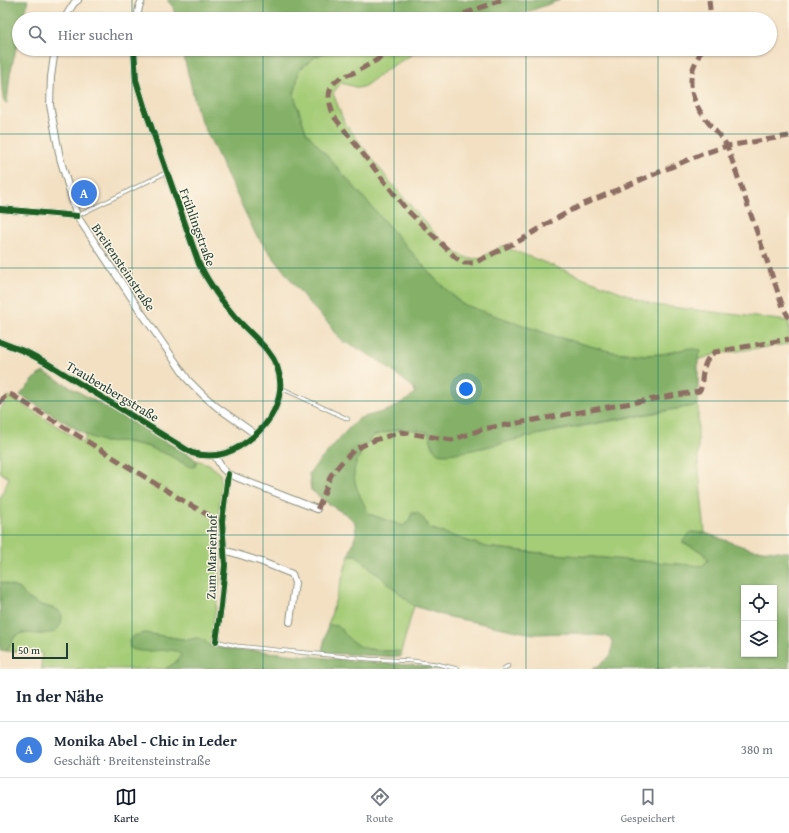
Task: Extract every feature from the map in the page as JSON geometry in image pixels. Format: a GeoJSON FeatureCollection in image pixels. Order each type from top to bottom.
{"type":"FeatureCollection","features":[{"type":"Feature","properties":{"kind":"street"},"geometry":{"type":"LineString","coordinates":[[68,12],[78,0]]}},
{"type":"Feature","properties":{"kind":"street"},"geometry":{"type":"LineString","coordinates":[[138,12],[142,0]]}},
{"type":"Feature","properties":{"kind":"street","name":"Breitensteinstraße"},"geometry":{"type":"LineString","coordinates":[[54,56],[51,78],[51,111],[60,158],[77,216],[188,380],[217,407],[255,434]]}},
{"type":"Feature","properties":{"kind":"street","name":"Frühlingstraße"},"geometry":{"type":"LineString","coordinates":[[134,56],[136,80],[144,106],[194,252],[207,281],[235,317],[268,351],[276,365],[279,376],[281,388],[279,400],[266,422],[243,444],[230,452],[215,456]]}},
{"type":"Feature","properties":{"kind":"street"},"geometry":{"type":"LineString","coordinates":[[0,209],[77,216]]}},
{"type":"Feature","properties":{"kind":"street","name":"Traubenbergstraße"},"geometry":{"type":"LineString","coordinates":[[0,342],[26,352],[45,362],[192,453],[215,456]]}},
{"type":"Feature","properties":{"kind":"street"},"geometry":{"type":"LineString","coordinates":[[215,456],[222,468],[228,474],[317,509]]}},
{"type":"Feature","properties":{"kind":"street","name":"Zum Marienhof"},"geometry":{"type":"LineString","coordinates":[[216,641],[223,583],[224,550],[222,521],[228,474]]}},
{"type":"Feature","properties":{"kind":"street"},"geometry":{"type":"LineString","coordinates":[[224,550],[268,564],[292,574],[295,583],[290,622]]}},
{"type":"Feature","properties":{"kind":"lane"},"geometry":{"type":"LineString","coordinates":[[77,216],[166,172]]}},
{"type":"Feature","properties":{"kind":"lane"},"geometry":{"type":"LineString","coordinates":[[281,388],[348,419]]}},
{"type":"Feature","properties":{"kind":"lane","name":"Zum Marienhof"},"geometry":{"type":"LineString","coordinates":[[216,641],[237,646],[369,659],[419,661],[458,669]]}},
{"type":"Feature","properties":{"kind":"lane"},"geometry":{"type":"LineString","coordinates":[[503,669],[508,666]]}},
{"type":"Feature","properties":{"kind":"green space"},"geometry":{"type":"Polygon","coordinates":[[[0,0],[28,0],[25,12],[12,12],[12,56],[14,56],[10,74],[7,103],[4,102],[3,95],[0,54],[0,0]]]}},
{"type":"Feature","properties":{"kind":"green space"},"geometry":{"type":"Polygon","coordinates":[[[167,0],[560,0],[527,12],[174,12],[173,7],[167,0]]]}},
{"type":"Feature","properties":{"kind":"green space"},"geometry":{"type":"Polygon","coordinates":[[[184,56],[317,56],[299,70],[294,96],[306,132],[436,280],[462,304],[554,336],[612,352],[646,355],[662,354],[689,348],[701,350],[698,360],[698,405],[573,427],[449,454],[438,453],[436,451],[433,447],[428,432],[398,429],[372,436],[358,458],[354,474],[358,491],[369,514],[403,526],[409,521],[412,513],[418,513],[429,528],[486,547],[530,552],[702,566],[708,560],[702,552],[682,542],[691,532],[705,533],[750,549],[789,552],[789,669],[592,669],[600,665],[611,655],[613,641],[606,636],[572,633],[535,634],[522,632],[445,616],[414,606],[356,555],[349,555],[356,534],[355,522],[311,490],[309,473],[348,429],[360,418],[389,410],[415,393],[414,388],[378,360],[350,344],[343,342],[333,331],[331,326],[308,302],[256,235],[198,114],[184,56]]]}},
{"type":"Feature","properties":{"kind":"green space"},"geometry":{"type":"Polygon","coordinates":[[[409,56],[389,68],[365,86],[359,88],[341,83],[333,93],[344,122],[391,183],[438,237],[458,254],[470,259],[480,258],[502,246],[654,305],[789,321],[789,344],[716,354],[698,360],[662,354],[646,355],[612,352],[554,336],[462,304],[436,280],[306,132],[294,96],[299,70],[315,57],[409,56]]]}},
{"type":"Feature","properties":{"kind":"green space"},"geometry":{"type":"Polygon","coordinates":[[[44,372],[190,455],[196,460],[196,465],[194,467],[188,466],[169,455],[146,446],[121,441],[105,442],[86,435],[20,395],[38,375],[44,372]]]}},
{"type":"Feature","properties":{"kind":"green space"},"geometry":{"type":"Polygon","coordinates":[[[9,396],[84,443],[86,435],[105,442],[121,441],[146,446],[169,455],[188,466],[197,462],[196,460],[209,464],[220,474],[222,485],[217,528],[220,554],[220,582],[210,646],[204,640],[196,638],[188,640],[145,633],[146,651],[172,649],[179,652],[181,656],[175,663],[165,669],[41,669],[42,653],[7,651],[15,636],[23,633],[42,634],[58,610],[38,604],[26,597],[20,589],[0,582],[0,498],[9,478],[0,472],[0,410],[9,396]]]}},
{"type":"Feature","properties":{"kind":"green space"},"geometry":{"type":"Polygon","coordinates":[[[698,405],[698,461],[705,533],[691,532],[683,542],[702,552],[708,560],[702,566],[486,547],[429,528],[423,518],[412,513],[409,521],[403,526],[369,514],[354,480],[355,465],[372,436],[387,432],[406,429],[428,432],[433,448],[482,448],[530,436],[698,405]]]}},
{"type":"Feature","properties":{"kind":"green space"},"geometry":{"type":"Polygon","coordinates":[[[349,555],[356,555],[414,606],[401,652],[361,648],[351,642],[338,626],[328,625],[349,555]]]}},
{"type":"Feature","properties":{"kind":"green space"},"geometry":{"type":"Polygon","coordinates":[[[0,582],[20,589],[27,598],[38,604],[58,610],[62,615],[61,624],[55,632],[42,634],[23,633],[15,636],[7,651],[0,650],[0,582]]]}},
{"type":"Feature","properties":{"kind":"green space"},"geometry":{"type":"Polygon","coordinates":[[[328,625],[338,626],[348,638],[362,647],[383,651],[399,651],[402,655],[400,657],[327,653],[322,651],[328,625]]]}},
{"type":"Feature","properties":{"kind":"green space"},"geometry":{"type":"Polygon","coordinates":[[[145,633],[188,640],[196,638],[204,640],[210,646],[237,650],[444,669],[165,669],[175,663],[181,656],[179,652],[173,650],[142,651],[130,648],[129,641],[133,636],[145,633]]]}},
{"type":"Feature","properties":{"kind":"marked path"},"geometry":{"type":"LineString","coordinates":[[469,12],[501,0]]}},
{"type":"Feature","properties":{"kind":"marked path"},"geometry":{"type":"LineString","coordinates":[[709,0],[710,12]]}},
{"type":"Feature","properties":{"kind":"marked path"},"geometry":{"type":"LineString","coordinates":[[383,56],[334,83],[331,87],[329,97],[331,108],[335,118],[406,209],[456,258],[464,263],[474,263],[521,240],[579,206],[702,154],[727,146],[789,136]]}},
{"type":"Feature","properties":{"kind":"marked path"},"geometry":{"type":"LineString","coordinates":[[698,56],[692,72],[691,82],[695,101],[699,110],[727,146],[783,307],[789,318]]}},
{"type":"Feature","properties":{"kind":"marked path"},"geometry":{"type":"LineString","coordinates":[[317,509],[331,475],[341,463],[355,449],[375,440],[401,432],[452,440],[483,429],[699,391],[701,388],[705,363],[715,352],[789,339]]}},
{"type":"Feature","properties":{"kind":"marked path"},"geometry":{"type":"LineString","coordinates":[[0,404],[4,397],[8,394],[12,395],[187,503],[222,521]]}},
{"type":"Feature","properties":{"kind":"cycle path"},"geometry":{"type":"LineString","coordinates":[[0,342],[26,352],[45,362],[192,453],[210,456],[233,450],[247,442],[263,427],[276,406],[280,384],[279,372],[274,361],[267,350],[224,304],[199,264],[144,106],[136,80],[134,56]]}},
{"type":"Feature","properties":{"kind":"cycle path"},"geometry":{"type":"LineString","coordinates":[[0,209],[77,216]]}},
{"type":"Feature","properties":{"kind":"cycle path"},"geometry":{"type":"LineString","coordinates":[[216,641],[225,565],[222,521],[228,474]]}},
{"type":"Feature","properties":{"kind":"place","name":"Monika Abel - Chic in Leder"},"geometry":{"type":"Point","coordinates":[84,193]}}]}
